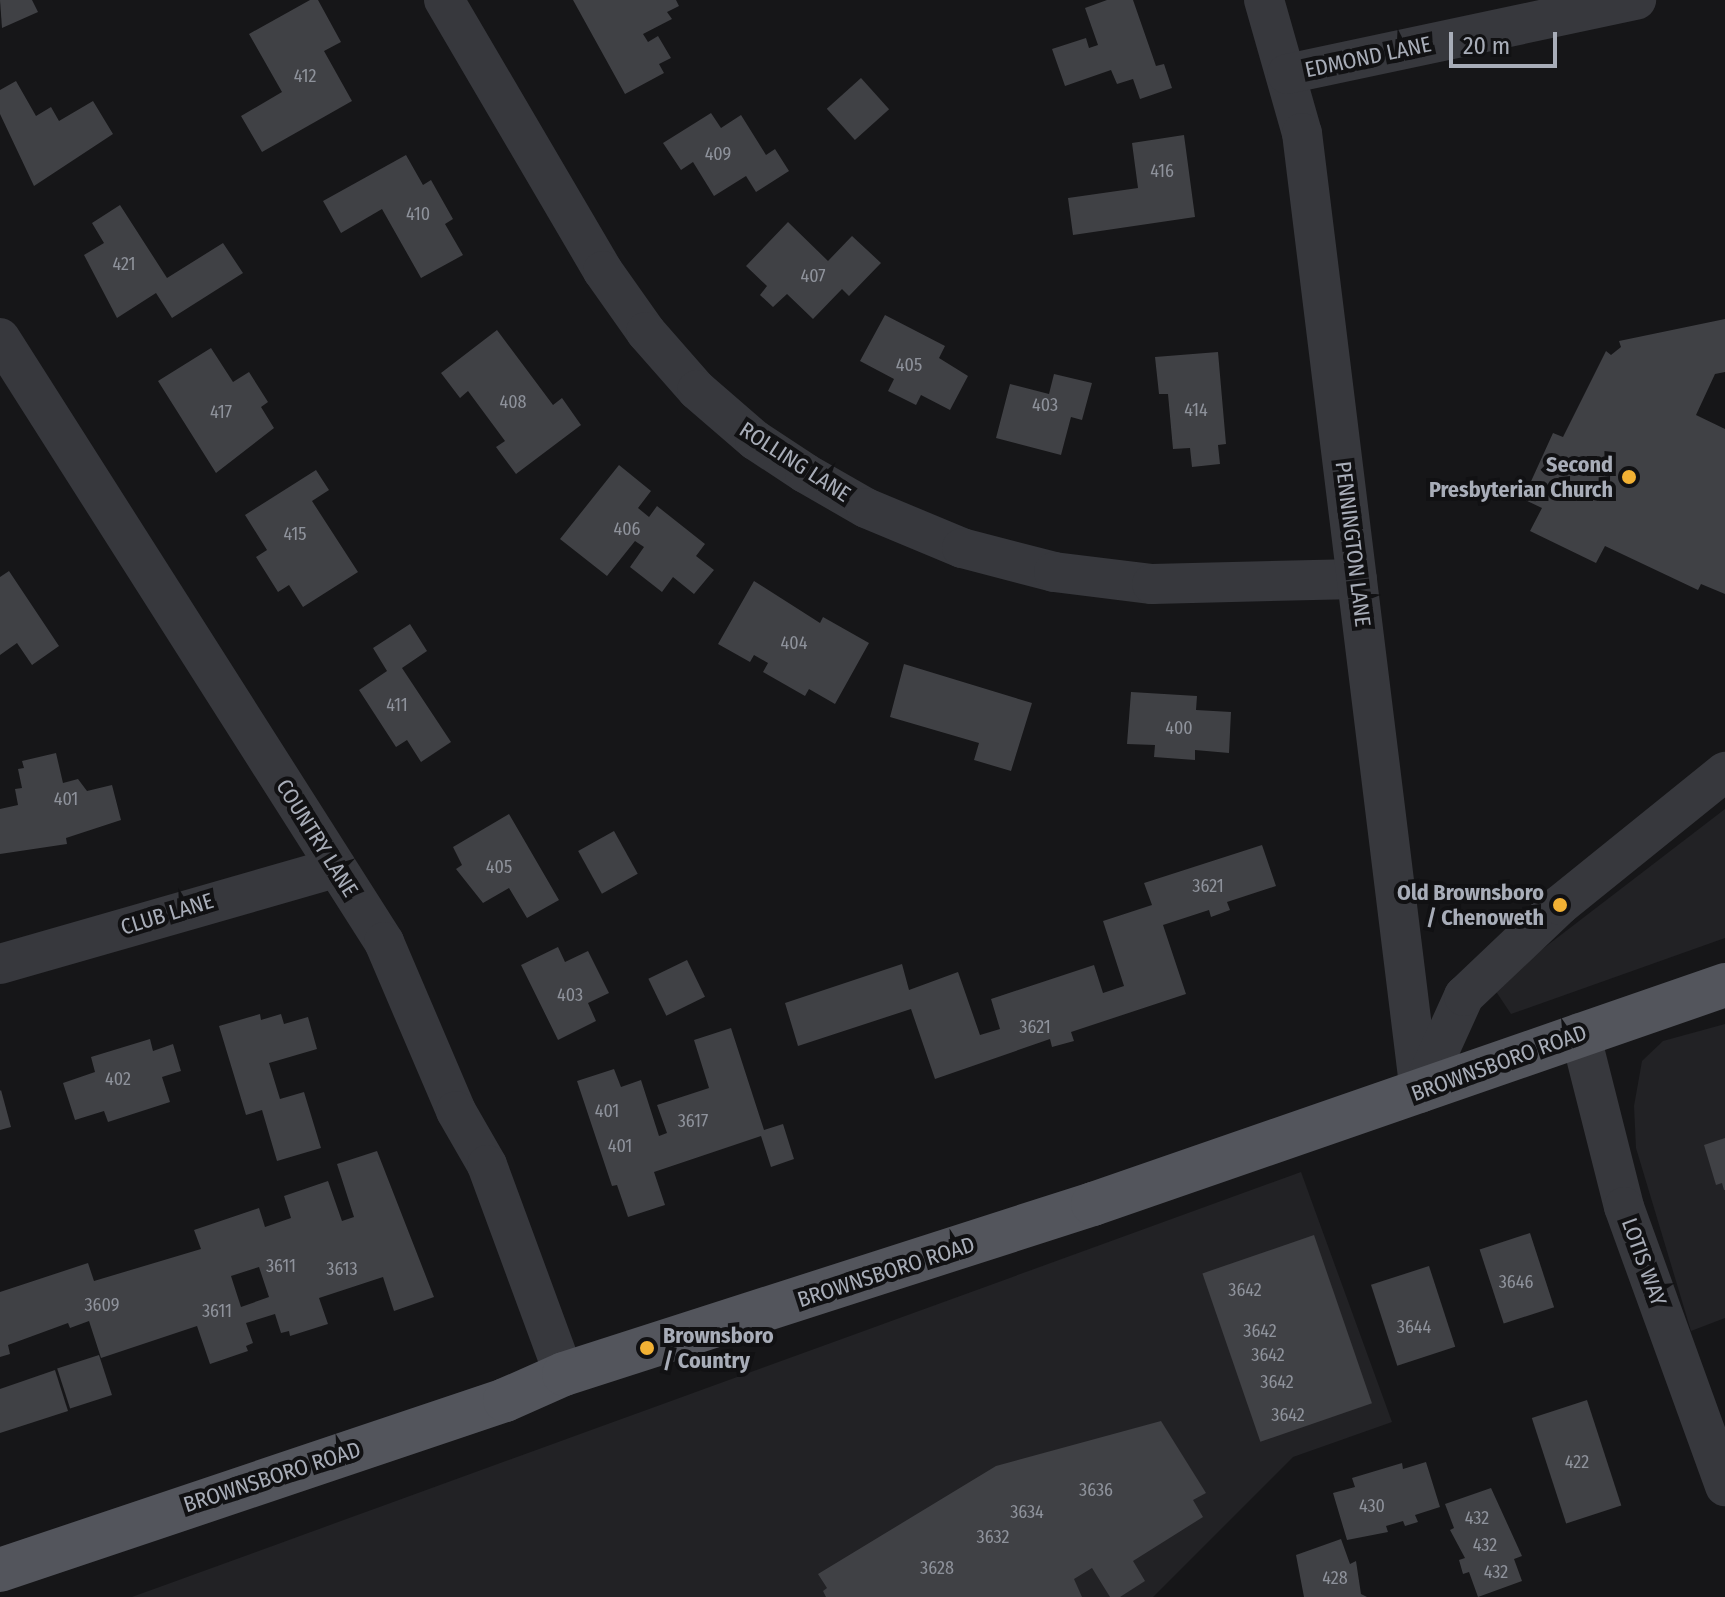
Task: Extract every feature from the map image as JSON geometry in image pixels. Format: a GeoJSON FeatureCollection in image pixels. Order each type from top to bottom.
{"type":"FeatureCollection","features":[{"type":"Feature","properties":{"kind":"main road","name":"BROWNSBORO ROAD"},"geometry":{"type":"LineString","coordinates":[[0,1570],[505,1400],[564,1374],[1420,1093],[1580,1033],[1725,985]]}},
{"type":"Feature","properties":{"kind":"street","name":"ROLLING LANE"},"geometry":{"type":"LineString","coordinates":[[444,0],[603,271],[646,332],[697,390],[755,440],[805,473],[866,508],[962,548],[1054,572],[1152,584],[1357,579]]}},
{"type":"Feature","properties":{"kind":"street","name":"PENNINGTON LANE"},"geometry":{"type":"LineString","coordinates":[[1264,0],[1302,133],[1420,1093]]}},
{"type":"Feature","properties":{"kind":"street","name":"EDMOND LANE"},"geometry":{"type":"LineString","coordinates":[[1287,74],[1636,0]]}},
{"type":"Feature","properties":{"kind":"street","name":"COUNTRY LANE"},"geometry":{"type":"LineString","coordinates":[[0,338],[397,968],[456,1111],[487,1165],[564,1374]]}},
{"type":"Feature","properties":{"kind":"street"},"geometry":{"type":"LineString","coordinates":[[1420,1093],[1464,996],[1560,905],[1725,772]]}},
{"type":"Feature","properties":{"kind":"street","name":"CLUB LANE"},"geometry":{"type":"LineString","coordinates":[[0,964],[335,868]]}},
{"type":"Feature","properties":{"kind":"street","name":"LOTIS WAY"},"geometry":{"type":"LineString","coordinates":[[1580,1033],[1624,1207],[1725,1486]]}},
{"type":"Feature","properties":{"kind":"shaded area"},"geometry":{"type":"Polygon","coordinates":[[[1725,809],[1725,938],[1511,1014],[1493,987],[1725,809]]]}},
{"type":"Feature","properties":{"kind":"shaded area"},"geometry":{"type":"Polygon","coordinates":[[[1725,1024],[1725,1318],[1691,1331],[1636,1148],[1634,1106],[1642,1061],[1663,1041],[1725,1024]]]}},
{"type":"Feature","properties":{"kind":"shaded area"},"geometry":{"type":"Polygon","coordinates":[[[1301,1172],[1392,1422],[1293,1457],[1153,1597],[132,1597],[1301,1172]]]}},
{"type":"Feature","properties":{"kind":"building"},"geometry":{"type":"Polygon","coordinates":[[[0,0],[32,0],[38,12],[2,28],[0,0]]]}},
{"type":"Feature","properties":{"kind":"building"},"geometry":{"type":"Polygon","coordinates":[[[310,0],[318,0],[341,42],[324,51],[352,101],[262,152],[241,116],[282,92],[249,34],[310,0]]]}},
{"type":"Feature","properties":{"kind":"building"},"geometry":{"type":"Polygon","coordinates":[[[573,0],[676,0],[679,6],[667,12],[672,19],[643,34],[648,42],[658,36],[671,58],[659,64],[664,73],[625,94],[573,0]]]}},
{"type":"Feature","properties":{"kind":"building"},"geometry":{"type":"Polygon","coordinates":[[[1107,0],[1133,0],[1156,66],[1164,64],[1172,88],[1140,99],[1133,79],[1117,84],[1111,70],[1065,86],[1052,49],[1086,38],[1089,48],[1098,45],[1085,8],[1107,0]]]}},
{"type":"Feature","properties":{"kind":"building"},"geometry":{"type":"Polygon","coordinates":[[[861,78],[889,109],[855,140],[827,109],[861,78]]]}},
{"type":"Feature","properties":{"kind":"building"},"geometry":{"type":"Polygon","coordinates":[[[16,81],[36,116],[51,107],[59,121],[93,101],[113,134],[34,186],[0,114],[0,90],[16,81]]]}},
{"type":"Feature","properties":{"kind":"building"},"geometry":{"type":"Polygon","coordinates":[[[711,113],[721,128],[741,115],[766,155],[775,149],[789,171],[756,192],[746,176],[714,196],[693,162],[681,170],[663,143],[711,113]]]}},
{"type":"Feature","properties":{"kind":"building"},"geometry":{"type":"Polygon","coordinates":[[[1184,135],[1195,217],[1073,235],[1068,198],[1138,188],[1132,143],[1184,135]]]}},
{"type":"Feature","properties":{"kind":"building"},"geometry":{"type":"Polygon","coordinates":[[[406,155],[423,185],[431,180],[453,219],[445,224],[463,255],[421,278],[382,209],[341,233],[323,201],[406,155]]]}},
{"type":"Feature","properties":{"kind":"building"},"geometry":{"type":"Polygon","coordinates":[[[120,205],[167,278],[223,243],[243,273],[172,318],[156,293],[117,318],[84,255],[104,243],[92,223],[120,205]]]}},
{"type":"Feature","properties":{"kind":"building"},"geometry":{"type":"Polygon","coordinates":[[[788,222],[828,261],[852,236],[881,263],[849,296],[842,289],[813,319],[787,294],[773,307],[760,295],[767,286],[746,266],[788,222]]]}},
{"type":"Feature","properties":{"kind":"building"},"geometry":{"type":"Polygon","coordinates":[[[885,315],[945,346],[939,358],[968,376],[950,410],[921,395],[916,405],[888,391],[894,379],[860,361],[885,315]]]}},
{"type":"Feature","properties":{"kind":"building","name":"Second Presbyterian Church"},"geometry":{"type":"Polygon","coordinates":[[[1725,319],[1725,372],[1715,374],[1696,415],[1725,429],[1725,594],[1701,584],[1698,590],[1605,546],[1596,563],[1530,531],[1542,508],[1523,499],[1553,433],[1563,437],[1606,351],[1611,355],[1621,347],[1619,341],[1725,319]]]}},
{"type":"Feature","properties":{"kind":"building"},"geometry":{"type":"Polygon","coordinates":[[[497,330],[553,405],[562,398],[581,425],[516,474],[496,447],[505,441],[468,391],[460,398],[441,373],[497,330]]]}},
{"type":"Feature","properties":{"kind":"building"},"geometry":{"type":"Polygon","coordinates":[[[211,348],[233,382],[249,372],[268,402],[261,407],[274,428],[216,473],[158,381],[211,348]]]}},
{"type":"Feature","properties":{"kind":"building"},"geometry":{"type":"Polygon","coordinates":[[[1218,352],[1226,444],[1218,445],[1220,464],[1192,467],[1190,448],[1173,449],[1168,394],[1159,394],[1155,357],[1218,352]]]}},
{"type":"Feature","properties":{"kind":"building"},"geometry":{"type":"Polygon","coordinates":[[[1054,374],[1092,383],[1082,420],[1071,417],[1061,455],[996,438],[1010,384],[1049,394],[1054,374]]]}},
{"type":"Feature","properties":{"kind":"building"},"geometry":{"type":"Polygon","coordinates":[[[619,465],[651,491],[638,508],[649,517],[657,506],[705,544],[696,556],[714,570],[694,594],[673,577],[662,592],[630,567],[644,547],[635,541],[607,576],[560,539],[619,465]]]}},
{"type":"Feature","properties":{"kind":"building"},"geometry":{"type":"Polygon","coordinates":[[[316,470],[329,490],[312,501],[358,572],[303,607],[289,585],[278,592],[256,557],[267,550],[245,515],[316,470]]]}},
{"type":"Feature","properties":{"kind":"building"},"geometry":{"type":"Polygon","coordinates":[[[9,571],[59,646],[32,665],[17,643],[0,655],[0,577],[9,571]]]}},
{"type":"Feature","properties":{"kind":"building"},"geometry":{"type":"Polygon","coordinates":[[[754,581],[820,623],[823,617],[869,643],[835,704],[809,689],[805,696],[763,672],[768,663],[754,655],[750,662],[718,644],[754,581]]]}},
{"type":"Feature","properties":{"kind":"building"},"geometry":{"type":"Polygon","coordinates":[[[410,624],[427,651],[402,668],[451,742],[421,762],[407,740],[396,747],[359,690],[387,671],[373,648],[410,624]]]}},
{"type":"Feature","properties":{"kind":"building"},"geometry":{"type":"Polygon","coordinates":[[[904,664],[1032,703],[1011,771],[974,760],[979,743],[890,717],[904,664]]]}},
{"type":"Feature","properties":{"kind":"building"},"geometry":{"type":"Polygon","coordinates":[[[1131,692],[1197,696],[1196,710],[1231,712],[1229,753],[1195,750],[1195,760],[1154,757],[1155,745],[1127,744],[1131,692]]]}},
{"type":"Feature","properties":{"kind":"building"},"geometry":{"type":"Polygon","coordinates":[[[56,753],[63,783],[78,779],[87,791],[112,785],[121,820],[66,838],[67,844],[0,854],[0,809],[18,805],[15,789],[22,788],[18,769],[24,768],[22,761],[56,753]]]}},
{"type":"Feature","properties":{"kind":"building"},"geometry":{"type":"Polygon","coordinates":[[[509,814],[559,900],[527,918],[509,888],[483,903],[456,869],[462,865],[453,847],[509,814]]]}},
{"type":"Feature","properties":{"kind":"building"},"geometry":{"type":"Polygon","coordinates":[[[614,831],[638,874],[602,894],[578,851],[614,831]]]}},
{"type":"Feature","properties":{"kind":"building"},"geometry":{"type":"Polygon","coordinates":[[[1262,845],[1276,886],[1227,902],[1230,910],[1211,917],[1209,910],[1163,925],[1186,994],[1071,1032],[1074,1041],[1052,1047],[1050,1039],[935,1079],[911,1009],[798,1046],[785,1003],[902,964],[909,990],[958,972],[980,1035],[1000,1029],[991,999],[1094,965],[1103,993],[1124,986],[1103,921],[1152,905],[1144,883],[1262,845]]]}},
{"type":"Feature","properties":{"kind":"building"},"geometry":{"type":"Polygon","coordinates":[[[558,947],[565,962],[588,951],[609,993],[588,1003],[596,1021],[558,1040],[521,965],[558,947]]]}},
{"type":"Feature","properties":{"kind":"building"},"geometry":{"type":"Polygon","coordinates":[[[687,960],[705,997],[666,1016],[648,979],[687,960]]]}},
{"type":"Feature","properties":{"kind":"building"},"geometry":{"type":"Polygon","coordinates":[[[260,1014],[261,1020],[281,1014],[284,1024],[308,1017],[317,1049],[269,1063],[280,1099],[304,1092],[321,1148],[277,1161],[262,1110],[246,1115],[219,1026],[260,1014]]]}},
{"type":"Feature","properties":{"kind":"building"},"geometry":{"type":"Polygon","coordinates":[[[731,1028],[764,1130],[783,1124],[794,1159],[771,1167],[761,1136],[654,1172],[665,1205],[628,1217],[617,1185],[612,1186],[577,1081],[614,1069],[621,1087],[641,1080],[659,1136],[667,1133],[657,1105],[709,1088],[694,1040],[731,1028]]]}},
{"type":"Feature","properties":{"kind":"building"},"geometry":{"type":"Polygon","coordinates":[[[150,1039],[153,1051],[173,1044],[181,1071],[162,1077],[170,1102],[108,1122],[104,1111],[75,1120],[63,1083],[95,1072],[91,1057],[150,1039]]]}},
{"type":"Feature","properties":{"kind":"building"},"geometry":{"type":"Polygon","coordinates":[[[0,1091],[11,1127],[0,1130],[0,1091]]]}},
{"type":"Feature","properties":{"kind":"building"},"geometry":{"type":"Polygon","coordinates":[[[1725,1138],[1724,1190],[1722,1183],[1716,1185],[1704,1145],[1725,1138]]]}},
{"type":"Feature","properties":{"kind":"building"},"geometry":{"type":"Polygon","coordinates":[[[377,1151],[434,1297],[394,1311],[383,1277],[319,1298],[328,1324],[290,1336],[289,1331],[281,1333],[275,1314],[246,1323],[253,1343],[246,1346],[248,1351],[210,1364],[197,1326],[101,1358],[89,1321],[70,1328],[68,1323],[8,1345],[10,1354],[0,1357],[0,1292],[88,1263],[94,1281],[201,1249],[194,1230],[259,1208],[265,1227],[291,1218],[284,1196],[328,1181],[342,1221],[354,1217],[337,1164],[377,1151]],[[259,1267],[231,1276],[241,1307],[269,1297],[259,1267]]]}},
{"type":"Feature","properties":{"kind":"building"},"geometry":{"type":"Polygon","coordinates":[[[1530,1233],[1554,1307],[1504,1324],[1480,1249],[1530,1233]]]}},
{"type":"Feature","properties":{"kind":"building"},"geometry":{"type":"Polygon","coordinates":[[[1314,1235],[1372,1403],[1260,1442],[1202,1273],[1314,1235]]]}},
{"type":"Feature","properties":{"kind":"building"},"geometry":{"type":"Polygon","coordinates":[[[1429,1266],[1455,1347],[1397,1366],[1371,1285],[1429,1266]]]}},
{"type":"Feature","properties":{"kind":"building"},"geometry":{"type":"Polygon","coordinates":[[[99,1355],[112,1395],[70,1409],[57,1369],[99,1355]]]}},
{"type":"Feature","properties":{"kind":"building"},"geometry":{"type":"Polygon","coordinates":[[[55,1370],[68,1411],[0,1433],[0,1389],[55,1370]]]}},
{"type":"Feature","properties":{"kind":"building"},"geometry":{"type":"Polygon","coordinates":[[[1587,1400],[1621,1506],[1566,1523],[1532,1418],[1587,1400]]]}},
{"type":"Feature","properties":{"kind":"building"},"geometry":{"type":"Polygon","coordinates":[[[1161,1421],[1206,1493],[1193,1500],[1203,1517],[1133,1561],[1145,1581],[1120,1597],[1110,1597],[1092,1568],[1074,1579],[1082,1597],[826,1597],[823,1591],[827,1588],[818,1574],[996,1466],[1161,1421]]]}},
{"type":"Feature","properties":{"kind":"building"},"geometry":{"type":"Polygon","coordinates":[[[1426,1462],[1440,1507],[1415,1515],[1418,1522],[1405,1526],[1403,1521],[1386,1526],[1388,1532],[1347,1540],[1333,1493],[1355,1487],[1352,1478],[1402,1463],[1403,1469],[1426,1462]]]}},
{"type":"Feature","properties":{"kind":"building"},"geometry":{"type":"Polygon","coordinates":[[[1491,1488],[1522,1556],[1514,1559],[1522,1581],[1478,1597],[1469,1572],[1463,1574],[1459,1560],[1465,1558],[1450,1530],[1454,1528],[1445,1504],[1491,1488]]]}},
{"type":"Feature","properties":{"kind":"building"},"geometry":{"type":"Polygon","coordinates":[[[1341,1539],[1350,1564],[1356,1561],[1361,1594],[1367,1597],[1304,1597],[1296,1555],[1341,1539]]]}},
{"type":"Feature","properties":{"kind":"place","name":"Second Presbyterian Church"},"geometry":{"type":"Point","coordinates":[1629,477]}},
{"type":"Feature","properties":{"kind":"place","name":"Old Brownsboro / Chenoweth"},"geometry":{"type":"Point","coordinates":[1560,905]}},
{"type":"Feature","properties":{"kind":"place","name":"Brownsboro / Country"},"geometry":{"type":"Point","coordinates":[647,1348]}}]}
